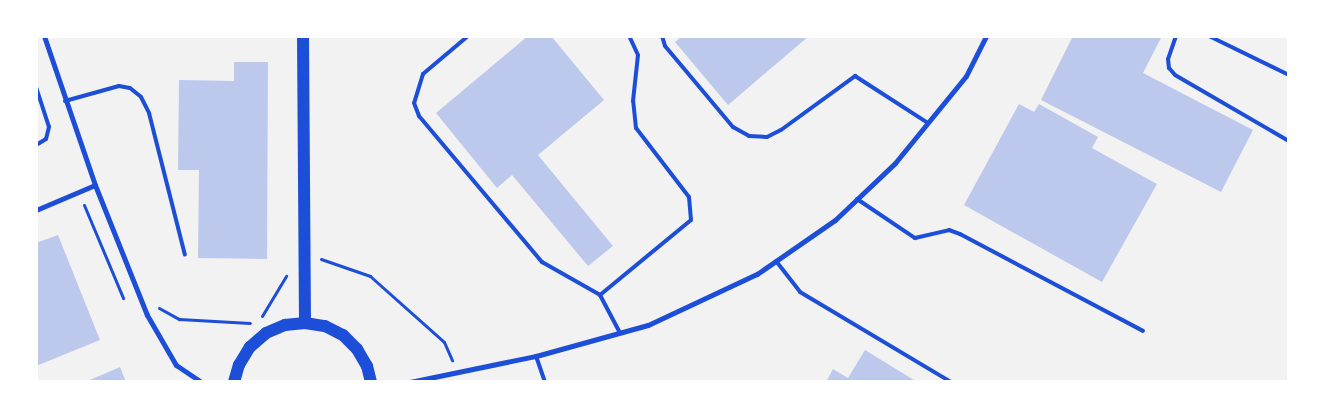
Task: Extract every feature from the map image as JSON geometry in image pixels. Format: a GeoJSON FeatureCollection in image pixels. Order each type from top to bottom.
{"type":"FeatureCollection","features":[{"type":"Feature","properties":{"kind":"main road"},"geometry":{"type":"LineString","coordinates":[[303,36],[305,323]]}},
{"type":"Feature","properties":{"kind":"main road"},"geometry":{"type":"LineString","coordinates":[[234,382],[239,364],[250,347],[266,334],[285,325],[305,323],[325,326],[343,335],[357,349],[368,366],[371,382]]}},
{"type":"Feature","properties":{"kind":"street"},"geometry":{"type":"LineString","coordinates":[[44,36],[64,101],[94,185],[147,315],[176,365],[200,382]]}},
{"type":"Feature","properties":{"kind":"street"},"geometry":{"type":"LineString","coordinates":[[410,382],[536,356],[648,325],[757,274],[835,220],[895,162],[966,76],[986,36]]}},
{"type":"Feature","properties":{"kind":"street"},"geometry":{"type":"LineString","coordinates":[[36,210],[94,185]]}},
{"type":"Feature","properties":{"kind":"lane"},"geometry":{"type":"LineString","coordinates":[[468,36],[423,74],[414,104],[419,116],[542,262],[600,296],[620,333]]}},
{"type":"Feature","properties":{"kind":"lane"},"geometry":{"type":"LineString","coordinates":[[600,296],[686,226],[692,210],[689,197],[636,128],[633,101],[638,55],[629,36]]}},
{"type":"Feature","properties":{"kind":"lane"},"geometry":{"type":"LineString","coordinates":[[662,36],[665,46],[733,127],[749,136],[767,137],[781,130],[855,76],[928,123]]}},
{"type":"Feature","properties":{"kind":"lane"},"geometry":{"type":"LineString","coordinates":[[1176,36],[1168,59],[1169,68],[1175,75],[1289,141]]}},
{"type":"Feature","properties":{"kind":"lane"},"geometry":{"type":"LineString","coordinates":[[1209,36],[1289,75]]}},
{"type":"Feature","properties":{"kind":"lane"},"geometry":{"type":"LineString","coordinates":[[64,101],[119,86],[130,88],[141,97],[149,113],[185,255]]}},
{"type":"Feature","properties":{"kind":"lane"},"geometry":{"type":"LineString","coordinates":[[36,87],[50,127],[46,139],[36,145]]}},
{"type":"Feature","properties":{"kind":"lane"},"geometry":{"type":"LineString","coordinates":[[858,199],[914,238],[949,230],[960,234],[1143,331]]}},
{"type":"Feature","properties":{"kind":"lane"},"geometry":{"type":"LineString","coordinates":[[776,261],[800,292],[951,382]]}},
{"type":"Feature","properties":{"kind":"lane"},"geometry":{"type":"LineString","coordinates":[[536,356],[545,382]]}},
{"type":"Feature","properties":{"kind":"building"},"geometry":{"type":"Polygon","coordinates":[[[528,36],[551,36],[604,100],[538,155],[613,246],[588,266],[512,175],[497,188],[436,113],[528,36]]]}},
{"type":"Feature","properties":{"kind":"building"},"geometry":{"type":"Polygon","coordinates":[[[682,36],[809,36],[728,105],[675,42],[682,36]]]}},
{"type":"Feature","properties":{"kind":"building"},"geometry":{"type":"Polygon","coordinates":[[[1073,36],[1162,36],[1143,73],[1253,130],[1221,192],[1041,100],[1073,36]]]}},
{"type":"Feature","properties":{"kind":"building"},"geometry":{"type":"Polygon","coordinates":[[[234,62],[268,62],[267,259],[198,258],[199,170],[178,170],[179,80],[234,81],[234,62]]]}},
{"type":"Feature","properties":{"kind":"building"},"geometry":{"type":"Polygon","coordinates":[[[1019,104],[1034,112],[1039,104],[1098,137],[1092,148],[1157,184],[1102,282],[964,205],[1019,104]]]}},
{"type":"Feature","properties":{"kind":"building"},"geometry":{"type":"Polygon","coordinates":[[[58,235],[100,340],[36,366],[36,243],[58,235]]]}},
{"type":"Feature","properties":{"kind":"building"},"geometry":{"type":"Polygon","coordinates":[[[865,350],[917,382],[826,382],[833,369],[848,378],[865,350]]]}},
{"type":"Feature","properties":{"kind":"building"},"geometry":{"type":"Polygon","coordinates":[[[120,367],[126,382],[85,382],[120,367]]]}}]}
